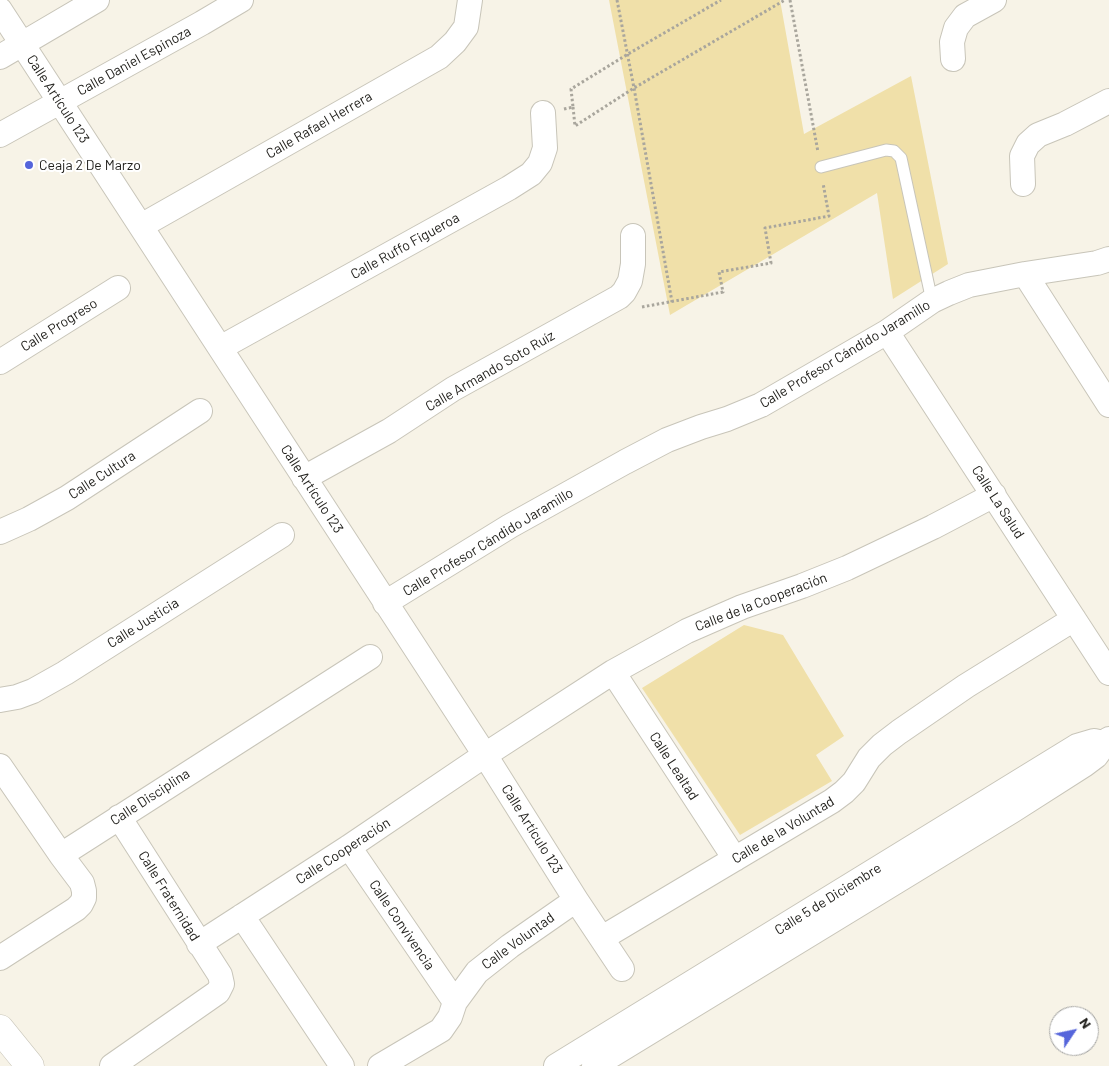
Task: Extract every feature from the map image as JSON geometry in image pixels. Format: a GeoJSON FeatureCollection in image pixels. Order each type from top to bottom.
{"type":"FeatureCollection","features":[{"type":"Feature","properties":{"kind":"main road"},"geometry":{"type":"LineString","coordinates":[[0,1029],[30,1066]]}},
{"type":"Feature","properties":{"kind":"street"},"geometry":{"type":"LineString","coordinates":[[0,57],[97,0]]}},
{"type":"Feature","properties":{"kind":"street","name":"Calle Daniel Espinoza"},"geometry":{"type":"LineString","coordinates":[[0,135],[241,0]]}},
{"type":"Feature","properties":{"kind":"street","name":"Calle Rafael Herrera"},"geometry":{"type":"LineString","coordinates":[[141,226],[439,57],[455,42],[466,27],[470,0]]}},
{"type":"Feature","properties":{"kind":"street"},"geometry":{"type":"LineString","coordinates":[[953,59],[952,42],[956,28],[965,16],[994,0]]}},
{"type":"Feature","properties":{"kind":"street","name":"Calle Artículo 123"},"geometry":{"type":"LineString","coordinates":[[0,10],[485,755],[576,900],[622,969]]}},
{"type":"Feature","properties":{"kind":"street"},"geometry":{"type":"LineString","coordinates":[[1023,184],[1022,156],[1028,144],[1038,135],[1065,124],[1109,101]]}},
{"type":"Feature","properties":{"kind":"street","name":"Calle Ruffo Figueroa"},"geometry":{"type":"LineString","coordinates":[[220,348],[531,174],[540,163],[545,148],[543,113]]}},
{"type":"Feature","properties":{"kind":"street"},"geometry":{"type":"LineString","coordinates":[[619,297],[630,281],[633,264],[633,236]]}},
{"type":"Feature","properties":{"kind":"street","name":"Calle Profesor Cándido Jaramillo"},"geometry":{"type":"LineString","coordinates":[[385,603],[510,526],[625,462],[667,440],[761,405],[887,332],[932,301],[969,285],[1097,263],[1109,259]]}},
{"type":"Feature","properties":{"kind":"street"},"geometry":{"type":"LineString","coordinates":[[1025,274],[1109,405]]}},
{"type":"Feature","properties":{"kind":"street","name":"Calle Progreso"},"geometry":{"type":"LineString","coordinates":[[0,362],[118,288]]}},
{"type":"Feature","properties":{"kind":"street","name":"Calle Armando Soto Ruíz"},"geometry":{"type":"LineString","coordinates":[[304,478],[389,431],[454,389],[619,297]]}},
{"type":"Feature","properties":{"kind":"street","name":"Calle La Salud"},"geometry":{"type":"LineString","coordinates":[[887,332],[1109,673]]}},
{"type":"Feature","properties":{"kind":"street","name":"Calle Cultura"},"geometry":{"type":"LineString","coordinates":[[0,532],[29,520],[67,498],[200,411]]}},
{"type":"Feature","properties":{"kind":"street","name":"Calle de la Cooperación"},"geometry":{"type":"LineString","coordinates":[[485,755],[614,672],[687,631],[742,606],[802,586],[847,568],[933,527],[994,495]]}},
{"type":"Feature","properties":{"kind":"street","name":"Calle Justicia"},"geometry":{"type":"LineString","coordinates":[[0,700],[17,698],[65,673],[282,535]]}},
{"type":"Feature","properties":{"kind":"street","name":"Calle de la Voluntad"},"geometry":{"type":"LineString","coordinates":[[602,938],[832,801],[854,782],[869,758],[899,732],[966,686],[1074,619]]}},
{"type":"Feature","properties":{"kind":"street","name":"Calle Disciplina"},"geometry":{"type":"LineString","coordinates":[[61,855],[370,657]]}},
{"type":"Feature","properties":{"kind":"street","name":"Calle Lealtad"},"geometry":{"type":"LineString","coordinates":[[614,672],[735,859]]}},
{"type":"Feature","properties":{"kind":"street","name":"Calle 5 de Diciembre"},"geometry":{"type":"LineString","coordinates":[[556,1066],[1070,750],[1086,742],[1106,741]]}},
{"type":"Feature","properties":{"kind":"street","name":"Calle 5 de Diciembre"},"geometry":{"type":"LineString","coordinates":[[594,1066],[1012,811],[1096,756],[1106,741]]}},
{"type":"Feature","properties":{"kind":"street","name":"Calle Cooperación"},"geometry":{"type":"LineString","coordinates":[[199,944],[349,848],[485,755]]}},
{"type":"Feature","properties":{"kind":"street"},"geometry":{"type":"LineString","coordinates":[[0,766],[82,883],[84,891],[84,898],[76,909],[0,958]]}},
{"type":"Feature","properties":{"kind":"street","name":"Calle Fraternidad"},"geometry":{"type":"LineString","coordinates":[[112,1066],[218,992],[222,984],[220,975],[119,817]]}},
{"type":"Feature","properties":{"kind":"street","name":"Calle Convivencia"},"geometry":{"type":"LineString","coordinates":[[349,848],[455,1002]]}},
{"type":"Feature","properties":{"kind":"street","name":"Calle Voluntad"},"geometry":{"type":"LineString","coordinates":[[380,1066],[441,1030],[450,1017],[455,1002],[477,972],[510,946],[576,900]]}},
{"type":"Feature","properties":{"kind":"street"},"geometry":{"type":"LineString","coordinates":[[242,916],[342,1066]]}},
{"type":"Feature","properties":{"kind":"lane"},"geometry":{"type":"LineString","coordinates":[[821,167],[886,150],[894,151],[901,158],[932,301]]}},
{"type":"Feature","properties":{"kind":"path"},"geometry":{"type":"LineString","coordinates":[[617,0],[672,302]]}},
{"type":"Feature","properties":{"kind":"path"},"geometry":{"type":"LineString","coordinates":[[721,0],[628,54],[571,90],[574,126],[634,88],[785,0]]}},
{"type":"Feature","properties":{"kind":"path"},"geometry":{"type":"LineString","coordinates":[[619,297],[622,311],[723,292],[719,272],[771,263],[765,228],[829,216],[790,0]]}},
{"type":"Feature","properties":{"kind":"path"},"geometry":{"type":"LineString","coordinates":[[543,113],[573,107]]}},
{"type":"Feature","properties":{"kind":"shaded area"},"geometry":{"type":"Polygon","coordinates":[[[609,0],[780,0],[804,134],[911,76],[948,264],[893,299],[877,193],[670,315],[609,0]]]}},
{"type":"Feature","properties":{"kind":"shaded area"},"geometry":{"type":"Polygon","coordinates":[[[744,625],[783,635],[844,736],[816,755],[832,781],[740,835],[642,688],[744,625]]]}},
{"type":"Feature","properties":{"kind":"place","name":"Ceaja 2 De Marzo"},"geometry":{"type":"Point","coordinates":[29,165]}}]}
